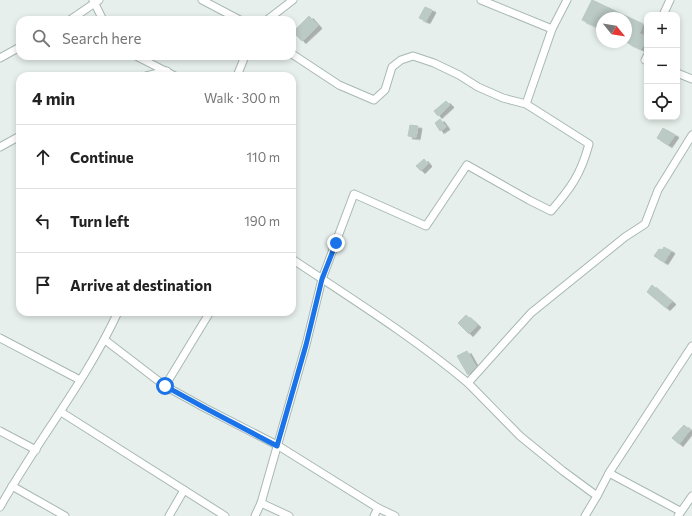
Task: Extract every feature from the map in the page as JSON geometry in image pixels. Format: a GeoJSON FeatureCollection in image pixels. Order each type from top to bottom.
{"type":"FeatureCollection","features":[{"type":"Feature","properties":{"kind":"street"},"geometry":{"type":"LineString","coordinates":[[202,0],[232,16]]}},
{"type":"Feature","properties":{"kind":"street"},"geometry":{"type":"LineString","coordinates":[[272,16],[294,0]]}},
{"type":"Feature","properties":{"kind":"street"},"geometry":{"type":"LineString","coordinates":[[481,0],[552,29]]}},
{"type":"Feature","properties":{"kind":"street"},"geometry":{"type":"LineString","coordinates":[[526,104],[552,29],[567,0]]}},
{"type":"Feature","properties":{"kind":"street"},"geometry":{"type":"LineString","coordinates":[[75,16],[96,1],[102,16]]}},
{"type":"Feature","properties":{"kind":"street"},"geometry":{"type":"LineString","coordinates":[[664,12],[666,1]]}},
{"type":"Feature","properties":{"kind":"street"},"geometry":{"type":"LineString","coordinates":[[0,58],[16,49]]}},
{"type":"Feature","properties":{"kind":"street"},"geometry":{"type":"LineString","coordinates":[[255,516],[261,503],[306,345],[322,279],[354,194],[426,226],[467,165],[551,211],[569,190],[578,176],[585,160],[589,144],[526,104],[503,98],[478,88],[459,75],[434,63],[413,56],[401,60],[392,67],[385,90],[374,100],[339,85],[296,57]]}},
{"type":"Feature","properties":{"kind":"street"},"geometry":{"type":"LineString","coordinates":[[144,60],[167,71]]}},
{"type":"Feature","properties":{"kind":"street"},"geometry":{"type":"LineString","coordinates":[[239,72],[243,60]]}},
{"type":"Feature","properties":{"kind":"street"},"geometry":{"type":"LineString","coordinates":[[163,72],[167,71]]}},
{"type":"Feature","properties":{"kind":"street"},"geometry":{"type":"LineString","coordinates":[[680,74],[692,79]]}},
{"type":"Feature","properties":{"kind":"street"},"geometry":{"type":"LineString","coordinates":[[468,383],[531,312],[624,237],[645,224],[658,190],[692,135]]}},
{"type":"Feature","properties":{"kind":"street"},"geometry":{"type":"LineString","coordinates":[[0,147],[16,138]]}},
{"type":"Feature","properties":{"kind":"street"},"geometry":{"type":"LineString","coordinates":[[296,262],[437,357],[468,383],[520,436],[597,496]]}},
{"type":"Feature","properties":{"kind":"street"},"geometry":{"type":"LineString","coordinates":[[0,507],[12,486],[62,412],[105,340],[116,316]]}},
{"type":"Feature","properties":{"kind":"street"},"geometry":{"type":"LineString","coordinates":[[165,386],[208,316]]}},
{"type":"Feature","properties":{"kind":"street"},"geometry":{"type":"LineString","coordinates":[[0,338],[80,380]]}},
{"type":"Feature","properties":{"kind":"street"},"geometry":{"type":"LineString","coordinates":[[105,340],[165,386],[277,446],[378,508],[395,516]]}},
{"type":"Feature","properties":{"kind":"street"},"geometry":{"type":"LineString","coordinates":[[585,516],[609,473],[692,346]]}},
{"type":"Feature","properties":{"kind":"street"},"geometry":{"type":"LineString","coordinates":[[62,412],[225,516]]}},
{"type":"Feature","properties":{"kind":"street"},"geometry":{"type":"LineString","coordinates":[[0,431],[36,450]]}},
{"type":"Feature","properties":{"kind":"street"},"geometry":{"type":"LineString","coordinates":[[609,473],[679,513],[692,496]]}},
{"type":"Feature","properties":{"kind":"street"},"geometry":{"type":"LineString","coordinates":[[12,486],[65,516]]}},
{"type":"Feature","properties":{"kind":"street"},"geometry":{"type":"LineString","coordinates":[[169,516],[184,490]]}},
{"type":"Feature","properties":{"kind":"street"},"geometry":{"type":"LineString","coordinates":[[261,503],[290,516]]}},
{"type":"Feature","properties":{"kind":"street"},"geometry":{"type":"LineString","coordinates":[[374,516],[378,508]]}},
{"type":"Feature","properties":{"kind":"building"},"geometry":{"type":"Polygon","coordinates":[[[592,0],[618,12],[596,12],[596,26],[582,20],[592,0]]]}},
{"type":"Feature","properties":{"kind":"building"},"geometry":{"type":"Polygon","coordinates":[[[425,7],[432,10],[426,21],[419,18],[425,7]]]}},
{"type":"Feature","properties":{"kind":"building"},"geometry":{"type":"Polygon","coordinates":[[[309,16],[318,26],[302,41],[296,35],[296,29],[309,16]]]}},
{"type":"Feature","properties":{"kind":"building"},"geometry":{"type":"Polygon","coordinates":[[[632,19],[643,24],[639,33],[644,36],[644,44],[641,49],[632,45],[632,19]]]}},
{"type":"Feature","properties":{"kind":"building"},"geometry":{"type":"Polygon","coordinates":[[[446,101],[450,105],[438,116],[434,111],[446,101]]]}},
{"type":"Feature","properties":{"kind":"building"},"geometry":{"type":"Polygon","coordinates":[[[440,119],[446,127],[440,131],[435,123],[440,119]]]}},
{"type":"Feature","properties":{"kind":"building"},"geometry":{"type":"Polygon","coordinates":[[[410,125],[418,126],[416,137],[408,136],[410,125]]]}},
{"type":"Feature","properties":{"kind":"building"},"geometry":{"type":"Polygon","coordinates":[[[663,128],[675,135],[668,145],[657,138],[663,128]]]}},
{"type":"Feature","properties":{"kind":"building"},"geometry":{"type":"Polygon","coordinates":[[[424,159],[428,164],[421,171],[416,166],[424,159]]]}},
{"type":"Feature","properties":{"kind":"building"},"geometry":{"type":"Polygon","coordinates":[[[664,247],[671,251],[664,262],[654,256],[659,249],[662,250],[664,247]]]}},
{"type":"Feature","properties":{"kind":"building"},"geometry":{"type":"Polygon","coordinates":[[[652,285],[672,302],[666,308],[647,292],[652,285]]]}},
{"type":"Feature","properties":{"kind":"building"},"geometry":{"type":"Polygon","coordinates":[[[466,315],[477,325],[469,334],[458,323],[466,315]]]}},
{"type":"Feature","properties":{"kind":"building"},"geometry":{"type":"Polygon","coordinates":[[[467,351],[476,367],[468,375],[457,356],[467,351]]]}},
{"type":"Feature","properties":{"kind":"building"},"geometry":{"type":"Polygon","coordinates":[[[684,425],[690,430],[679,444],[672,438],[684,425]]]}},
{"type":"Feature","properties":{"kind":"route"},"geometry":{"type":"LineString","coordinates":[[165,386],[277,446],[306,345],[322,279],[336,243]]}}]}
